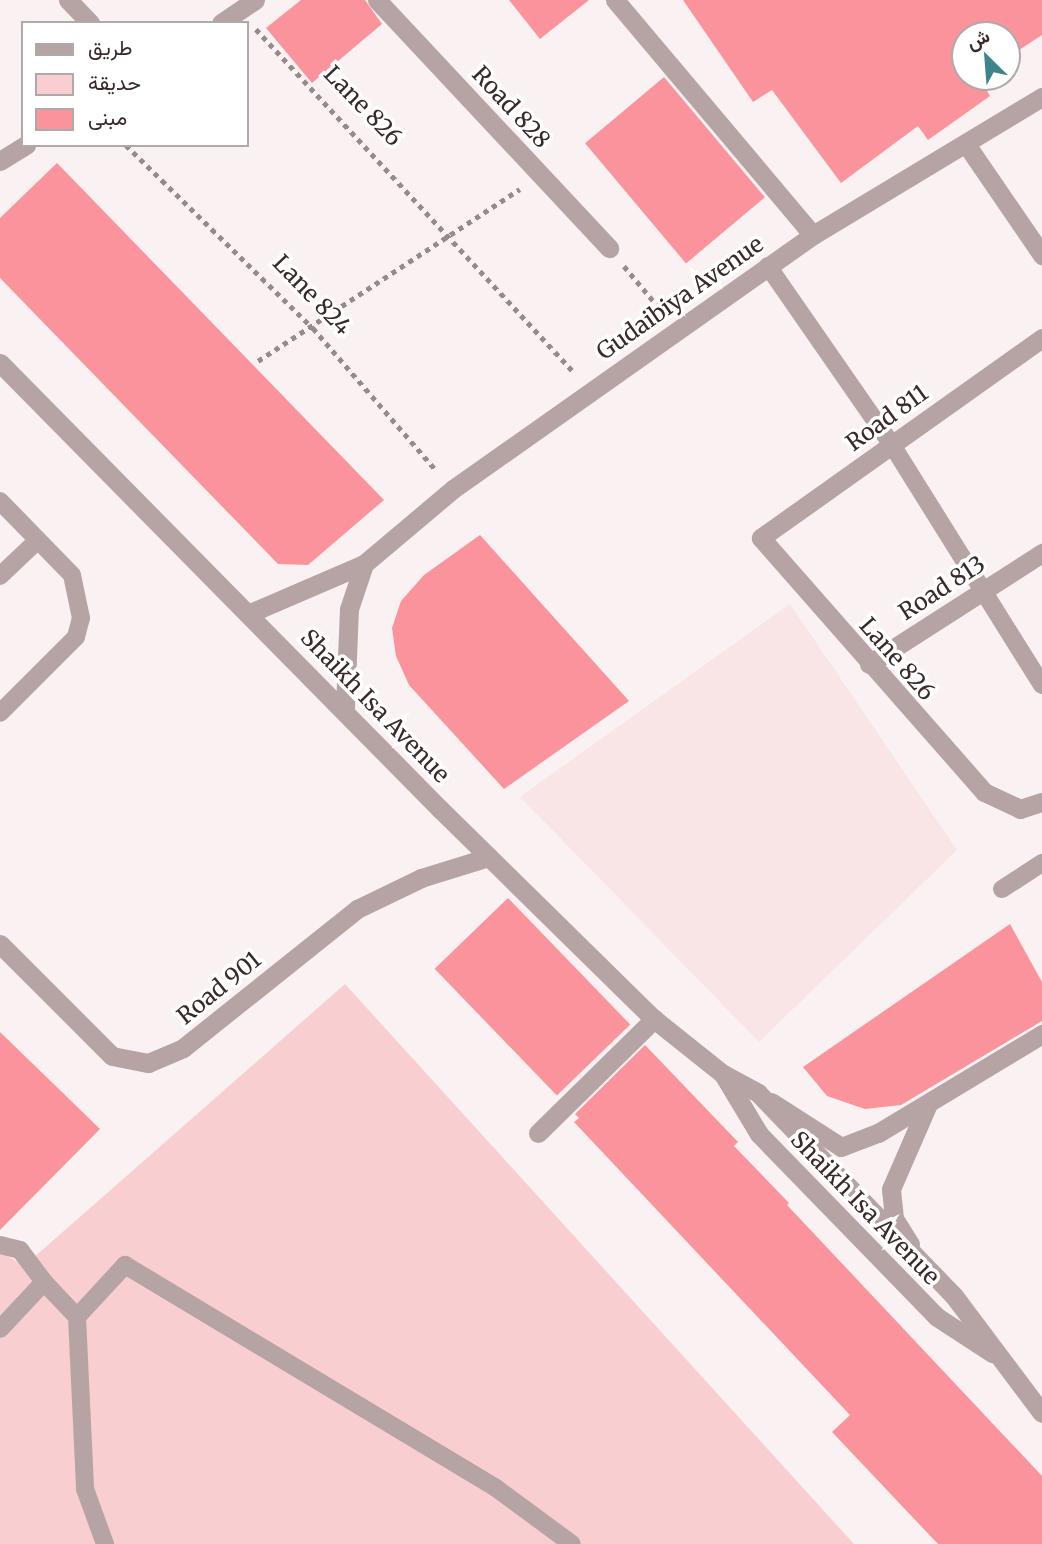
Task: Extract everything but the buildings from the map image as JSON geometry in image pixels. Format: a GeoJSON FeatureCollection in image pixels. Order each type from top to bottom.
{"type":"FeatureCollection","features":[{"type":"Feature","properties":{"kind":"street"},"geometry":{"type":"LineString","coordinates":[[68,0],[88,21]]}},
{"type":"Feature","properties":{"kind":"street","name":"Road 828"},"geometry":{"type":"LineString","coordinates":[[377,0],[609,248]]}},
{"type":"Feature","properties":{"kind":"street"},"geometry":{"type":"LineString","coordinates":[[615,0],[813,235]]}},
{"type":"Feature","properties":{"kind":"street"},"geometry":{"type":"LineString","coordinates":[[224,21],[247,5]]}},
{"type":"Feature","properties":{"kind":"street","name":"Gudaibiya Avenue"},"geometry":{"type":"LineString","coordinates":[[364,564],[453,489],[813,235],[1042,97]]}},
{"type":"Feature","properties":{"kind":"street"},"geometry":{"type":"LineString","coordinates":[[966,144],[1042,255]]}},
{"type":"Feature","properties":{"kind":"street"},"geometry":{"type":"LineString","coordinates":[[0,161],[23,147]]}},
{"type":"Feature","properties":{"kind":"street","name":"Road 811"},"geometry":{"type":"LineString","coordinates":[[761,538],[1042,338]]}},
{"type":"Feature","properties":{"kind":"street","name":"Shaikh Isa Avenue"},"geometry":{"type":"LineString","coordinates":[[0,363],[345,708],[489,857],[654,1018],[723,1074],[758,1093],[964,1308],[995,1354],[1042,1413]]}},
{"type":"Feature","properties":{"kind":"street","name":"Lane 826"},"geometry":{"type":"LineString","coordinates":[[761,538],[966,775],[1002,804],[1020,809],[1042,802]]}},
{"type":"Feature","properties":{"kind":"street","name":"Road 813"},"geometry":{"type":"LineString","coordinates":[[869,664],[1042,553]]}},
{"type":"Feature","properties":{"kind":"street"},"geometry":{"type":"LineString","coordinates":[[250,613],[364,564]]}},
{"type":"Feature","properties":{"kind":"street"},"geometry":{"type":"LineString","coordinates":[[345,708],[349,609],[364,564]]}},
{"type":"Feature","properties":{"kind":"street","name":"Road 901"},"geometry":{"type":"LineString","coordinates":[[0,944],[113,1056],[148,1063],[183,1048],[357,909],[421,878],[489,857]]}},
{"type":"Feature","properties":{"kind":"street"},"geometry":{"type":"LineString","coordinates":[[538,1133],[654,1018]]}},
{"type":"Feature","properties":{"kind":"street"},"geometry":{"type":"LineString","coordinates":[[758,1093],[841,1147],[878,1133],[1042,1034]]}},
{"type":"Feature","properties":{"kind":"street","name":"Shaikh Isa Avenue"},"geometry":{"type":"LineString","coordinates":[[723,1074],[740,1108],[768,1144],[937,1317],[995,1354]]}},
{"type":"Feature","properties":{"kind":"street"},"geometry":{"type":"LineString","coordinates":[[923,1264],[894,1218],[891,1189],[928,1104]]}},
{"type":"Feature","properties":{"kind":"lane"},"geometry":{"type":"LineString","coordinates":[[768,266],[892,445],[1042,685]]}},
{"type":"Feature","properties":{"kind":"lane"},"geometry":{"type":"LineString","coordinates":[[0,501],[72,575],[81,618],[76,637],[0,713]]}},
{"type":"Feature","properties":{"kind":"lane"},"geometry":{"type":"LineString","coordinates":[[0,576],[38,540]]}},
{"type":"Feature","properties":{"kind":"lane"},"geometry":{"type":"LineString","coordinates":[[1002,889],[1042,863]]}},
{"type":"Feature","properties":{"kind":"lane"},"geometry":{"type":"LineString","coordinates":[[0,1245],[20,1250],[44,1282],[77,1317],[85,1489],[105,1544]]}},
{"type":"Feature","properties":{"kind":"lane"},"geometry":{"type":"LineString","coordinates":[[77,1317],[125,1265],[496,1488],[572,1544]]}},
{"type":"Feature","properties":{"kind":"lane"},"geometry":{"type":"LineString","coordinates":[[0,1329],[44,1282]]}},
{"type":"Feature","properties":{"kind":"path","name":"Lane 826"},"geometry":{"type":"LineString","coordinates":[[247,5],[591,391]]}},
{"type":"Feature","properties":{"kind":"path","name":"Lane 824"},"geometry":{"type":"LineString","coordinates":[[128,147],[313,328],[453,489]]}},
{"type":"Feature","properties":{"kind":"path"},"geometry":{"type":"LineString","coordinates":[[258,361],[313,328],[541,175]]}},
{"type":"Feature","properties":{"kind":"path"},"geometry":{"type":"LineString","coordinates":[[609,248],[678,329]]}},
{"type":"Feature","properties":{"kind":"shaded area"},"geometry":{"type":"Polygon","coordinates":[[[790,604],[957,850],[759,1042],[520,797],[790,604]]]}},
{"type":"Feature","properties":{"kind":"green space"},"geometry":{"type":"Polygon","coordinates":[[[345,984],[854,1544],[0,1544],[0,1251],[24,1266],[345,984]]]}}]}
